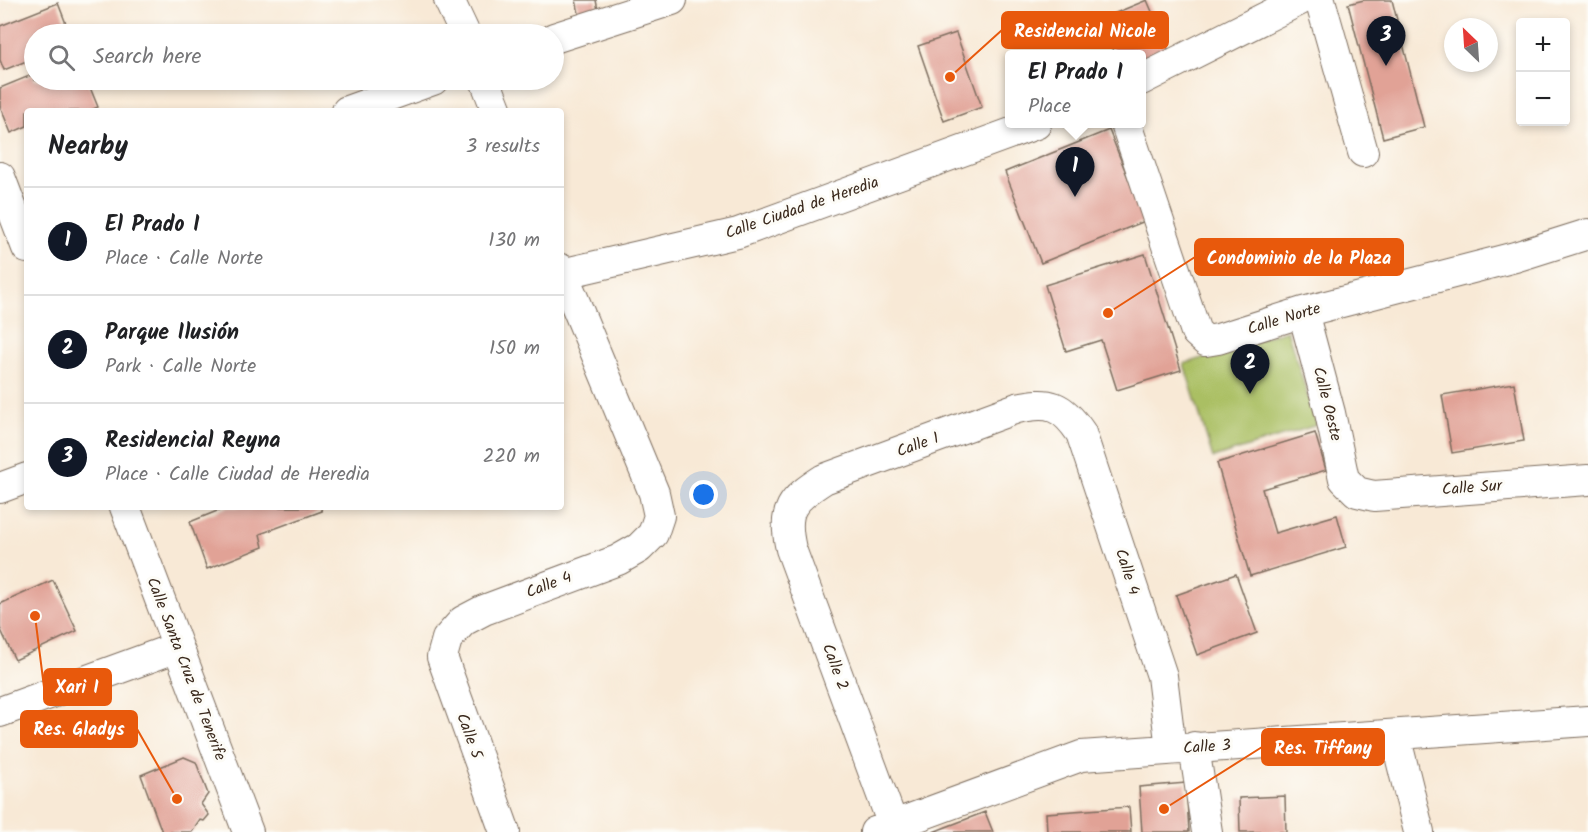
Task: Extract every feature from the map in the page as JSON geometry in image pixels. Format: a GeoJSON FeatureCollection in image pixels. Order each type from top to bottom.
{"type":"FeatureCollection","features":[{"type":"Feature","properties":{"kind":"street"},"geometry":{"type":"LineString","coordinates":[[449,0],[460,24]]}},
{"type":"Feature","properties":{"kind":"street"},"geometry":{"type":"LineString","coordinates":[[564,35],[672,0]]}},
{"type":"Feature","properties":{"kind":"street"},"geometry":{"type":"LineString","coordinates":[[1146,77],[1300,0]]}},
{"type":"Feature","properties":{"kind":"street"},"geometry":{"type":"LineString","coordinates":[[1320,0],[1363,152]]}},
{"type":"Feature","properties":{"kind":"street"},"geometry":{"type":"LineString","coordinates":[[356,108],[406,90]]}},
{"type":"Feature","properties":{"kind":"street"},"geometry":{"type":"LineString","coordinates":[[488,90],[496,108]]}},
{"type":"Feature","properties":{"kind":"street","name":"Calle Ciudad de Heredia"},"geometry":{"type":"LineString","coordinates":[[564,272],[738,233],[1022,128]]}},
{"type":"Feature","properties":{"kind":"street","name":"Calle Norte"},"geometry":{"type":"LineString","coordinates":[[1128,128],[1196,332],[1206,341],[1588,234]]}},
{"type":"Feature","properties":{"kind":"street"},"geometry":{"type":"LineString","coordinates":[[0,177],[8,221],[24,244]]}},
{"type":"Feature","properties":{"kind":"street","name":"Calle 4"},"geometry":{"type":"LineString","coordinates":[[447,639],[463,621],[484,610],[618,560],[639,548],[653,534],[659,516],[654,493],[564,277]]}},
{"type":"Feature","properties":{"kind":"street","name":"Calle Oeste"},"geometry":{"type":"LineString","coordinates":[[1304,312],[1344,479],[1357,492]]}},
{"type":"Feature","properties":{"kind":"street","name":"Calle 1"},"geometry":{"type":"LineString","coordinates":[[790,508],[804,492],[824,479],[1017,408],[1035,405],[1056,406]]}},
{"type":"Feature","properties":{"kind":"street","name":"Calle 4"},"geometry":{"type":"LineString","coordinates":[[1056,406],[1070,417],[1081,433],[1162,676],[1207,832]]}},
{"type":"Feature","properties":{"kind":"street"},"geometry":{"type":"LineString","coordinates":[[0,488],[24,479]]}},
{"type":"Feature","properties":{"kind":"street","name":"Calle Sur"},"geometry":{"type":"LineString","coordinates":[[1357,492],[1374,496],[1588,480]]}},
{"type":"Feature","properties":{"kind":"street","name":"Calle 2"},"geometry":{"type":"LineString","coordinates":[[790,508],[786,528],[791,549],[884,828]]}},
{"type":"Feature","properties":{"kind":"street","name":"Calle Santa Cruz de Tenerife"},"geometry":{"type":"LineString","coordinates":[[126,510],[248,832]]}},
{"type":"Feature","properties":{"kind":"street","name":"Calle 5"},"geometry":{"type":"LineString","coordinates":[[447,639],[442,657],[445,668],[505,832]]}},
{"type":"Feature","properties":{"kind":"street"},"geometry":{"type":"LineString","coordinates":[[0,712],[178,646]]}},
{"type":"Feature","properties":{"kind":"street","name":"Calle 3"},"geometry":{"type":"LineString","coordinates":[[884,828],[1072,758],[1183,748],[1588,722]]}},
{"type":"Feature","properties":{"kind":"street"},"geometry":{"type":"LineString","coordinates":[[1395,735],[1419,832]]}},
{"type":"Feature","properties":{"kind":"green space"},"geometry":{"type":"Polygon","coordinates":[[[1287,330],[1317,425],[1213,458],[1184,364],[1287,330]]]}},
{"type":"Feature","properties":{"kind":"building"},"geometry":{"type":"Polygon","coordinates":[[[576,0],[596,0],[599,15],[580,18],[576,0]]]}},
{"type":"Feature","properties":{"kind":"building"},"geometry":{"type":"Polygon","coordinates":[[[1147,0],[1171,56],[1146,67],[1146,50],[1113,50],[1101,19],[1147,0]]]}},
{"type":"Feature","properties":{"kind":"building"},"geometry":{"type":"Polygon","coordinates":[[[1364,0],[1392,0],[1424,127],[1383,138],[1348,4],[1364,0]]]}},
{"type":"Feature","properties":{"kind":"building"},"geometry":{"type":"Polygon","coordinates":[[[58,3],[66,24],[24,24],[24,62],[4,70],[0,60],[0,26],[58,3]]]}},
{"type":"Feature","properties":{"kind":"building"},"geometry":{"type":"Polygon","coordinates":[[[956,33],[982,107],[944,121],[918,46],[956,33]]]}},
{"type":"Feature","properties":{"kind":"building"},"geometry":{"type":"Polygon","coordinates":[[[24,78],[24,90],[91,90],[98,107],[24,108],[24,127],[11,133],[0,106],[0,88],[24,78]]]}},
{"type":"Feature","properties":{"kind":"building"},"geometry":{"type":"Polygon","coordinates":[[[1109,130],[1145,221],[1041,263],[1005,172],[1109,130]]]}},
{"type":"Feature","properties":{"kind":"building"},"geometry":{"type":"Polygon","coordinates":[[[1145,254],[1181,370],[1117,390],[1101,340],[1066,351],[1045,285],[1145,254]]]}},
{"type":"Feature","properties":{"kind":"building"},"geometry":{"type":"Polygon","coordinates":[[[1514,383],[1524,441],[1452,453],[1442,395],[1514,383]]]}},
{"type":"Feature","properties":{"kind":"building"},"geometry":{"type":"Polygon","coordinates":[[[1315,433],[1326,470],[1262,489],[1275,533],[1337,515],[1346,547],[1250,576],[1217,463],[1315,433]]]}},
{"type":"Feature","properties":{"kind":"building"},"geometry":{"type":"Polygon","coordinates":[[[220,510],[322,511],[260,534],[263,547],[207,569],[190,522],[220,510]]]}},
{"type":"Feature","properties":{"kind":"building"},"geometry":{"type":"Polygon","coordinates":[[[1236,574],[1257,633],[1197,655],[1176,595],[1236,574]]]}},
{"type":"Feature","properties":{"kind":"building"},"geometry":{"type":"Polygon","coordinates":[[[53,580],[77,631],[15,660],[0,628],[0,604],[53,580]]]}},
{"type":"Feature","properties":{"kind":"building"},"geometry":{"type":"Polygon","coordinates":[[[184,757],[196,762],[208,794],[201,804],[209,815],[204,821],[200,820],[192,832],[162,832],[141,775],[184,757]]]}},
{"type":"Feature","properties":{"kind":"building"},"geometry":{"type":"Polygon","coordinates":[[[1186,783],[1189,832],[1142,832],[1139,787],[1186,783]]]}},
{"type":"Feature","properties":{"kind":"building"},"geometry":{"type":"Polygon","coordinates":[[[1285,796],[1286,832],[1240,832],[1239,798],[1285,796]]]}},
{"type":"Feature","properties":{"kind":"building"},"geometry":{"type":"Polygon","coordinates":[[[1129,807],[1131,832],[1047,832],[1046,813],[1129,807]]]}},
{"type":"Feature","properties":{"kind":"building"},"geometry":{"type":"Polygon","coordinates":[[[985,812],[993,832],[933,832],[985,812]]]}},
{"type":"Feature","properties":{"kind":"place","name":"Residencial Reyna"},"geometry":{"type":"Point","coordinates":[1386,66]}},
{"type":"Feature","properties":{"kind":"place","name":"Residencial Nicole"},"geometry":{"type":"Point","coordinates":[950,77]}},
{"type":"Feature","properties":{"kind":"place","name":"El Prado I"},"geometry":{"type":"Point","coordinates":[1075,197]}},
{"type":"Feature","properties":{"kind":"place","name":"Condominio de la Plaza"},"geometry":{"type":"Point","coordinates":[1108,313]}},
{"type":"Feature","properties":{"kind":"place","name":"Parque Ilusión"},"geometry":{"type":"Point","coordinates":[1250,394]}},
{"type":"Feature","properties":{"kind":"place","name":"Xari I"},"geometry":{"type":"Point","coordinates":[35,616]}},
{"type":"Feature","properties":{"kind":"place","name":"Res. Gladys"},"geometry":{"type":"Point","coordinates":[177,799]}},
{"type":"Feature","properties":{"kind":"place","name":"Res. Tiffany"},"geometry":{"type":"Point","coordinates":[1164,809]}}]}
